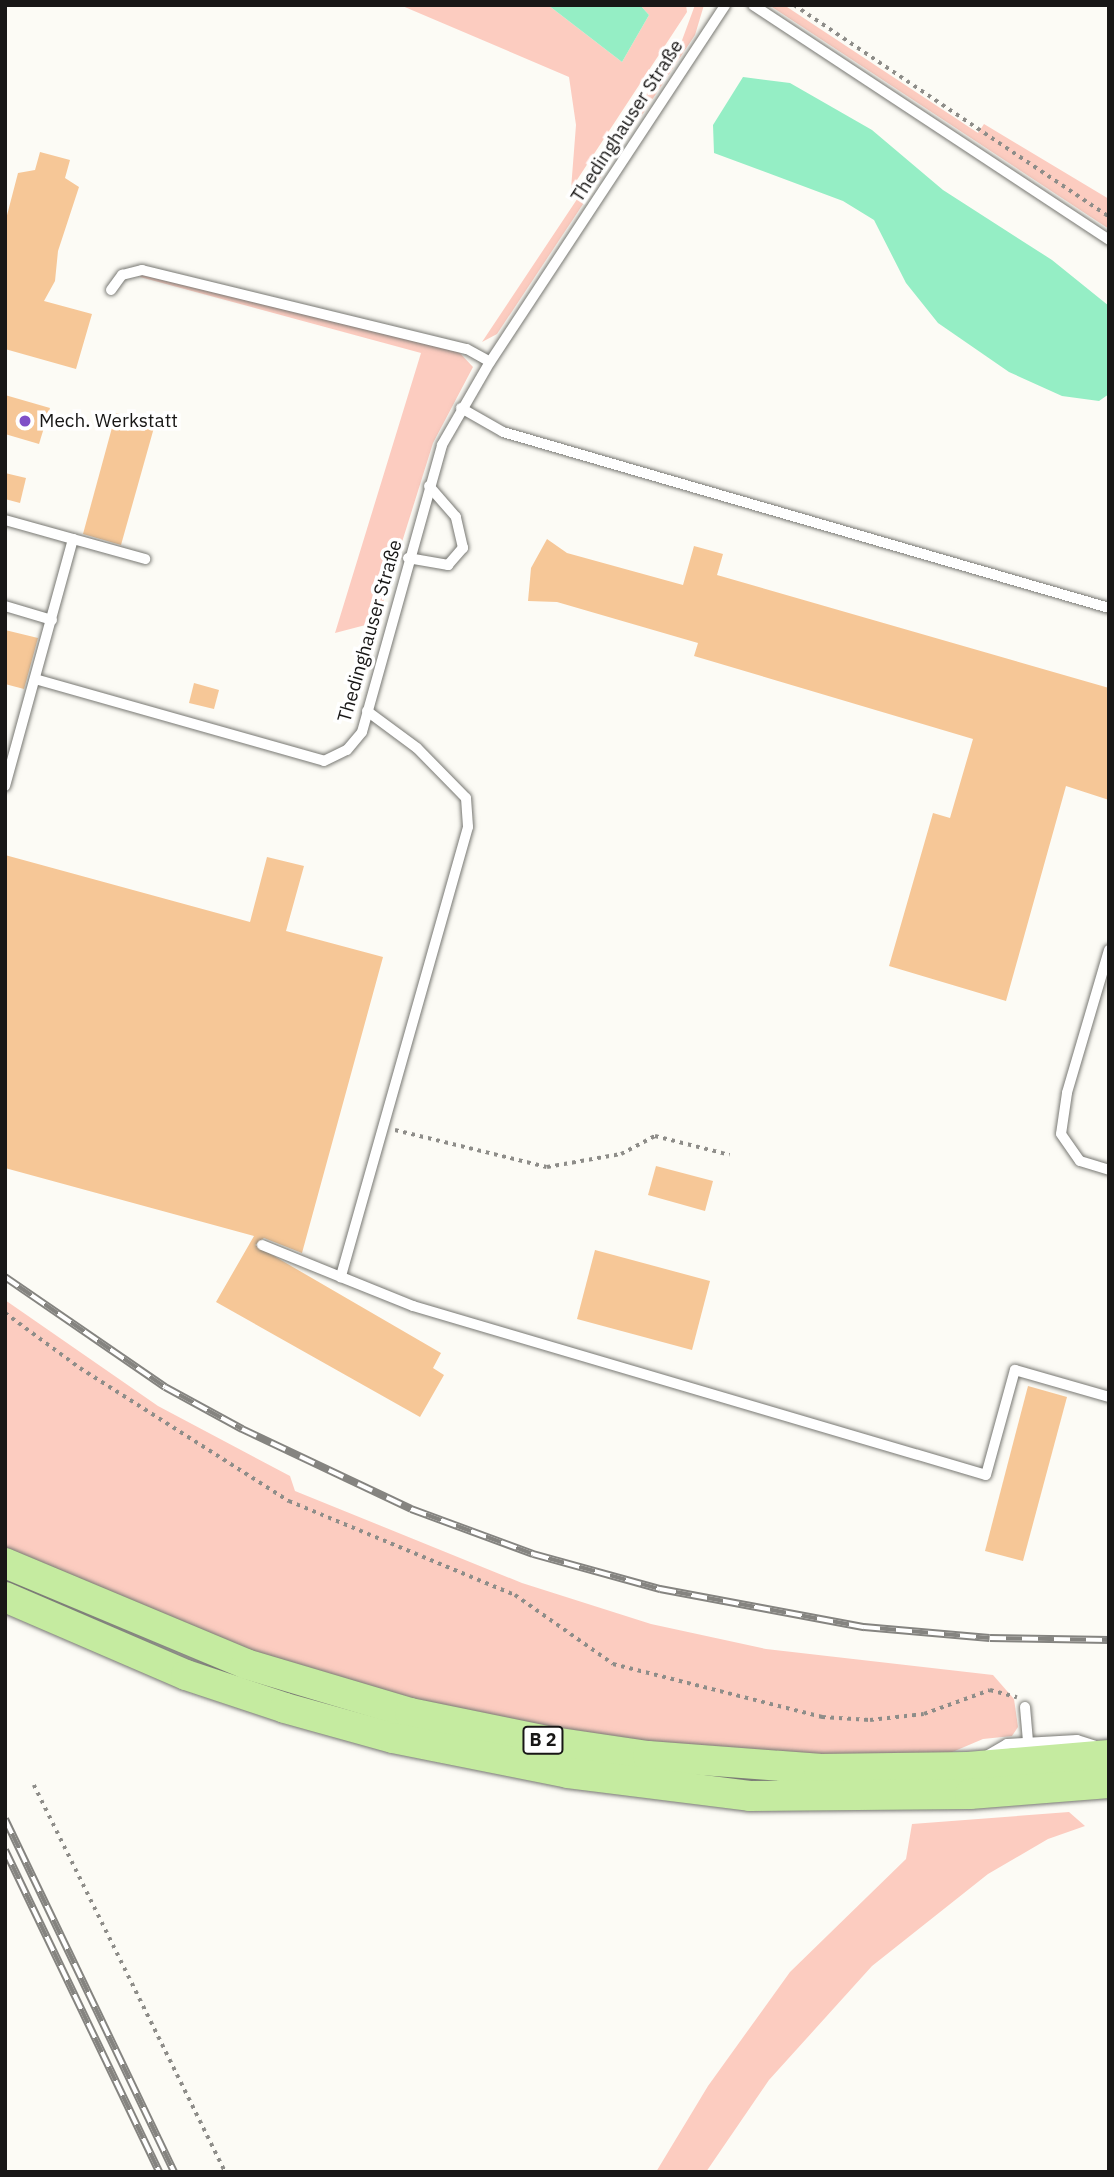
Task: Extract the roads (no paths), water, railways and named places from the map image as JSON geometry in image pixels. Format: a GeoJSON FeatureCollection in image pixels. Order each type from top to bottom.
{"type":"FeatureCollection","features":[{"type":"Feature","properties":{"kind":"main road","name":"B 2"},"geometry":{"type":"LineString","coordinates":[[5,1563],[246,1664],[480,1728],[648,1756],[734,1764],[968,1767],[1109,1752]]}},
{"type":"Feature","properties":{"kind":"main road","name":"B 2"},"geometry":{"type":"LineString","coordinates":[[5,1597],[162,1665],[285,1708],[393,1738],[568,1773],[750,1796],[970,1794],[1109,1783]]}},
{"type":"Feature","properties":{"kind":"lane","name":"Thedinghauser Straße"},"geometry":{"type":"LineString","coordinates":[[35,679],[324,761],[348,750],[362,732],[429,486],[461,408],[724,5]]}},
{"type":"Feature","properties":{"kind":"lane"},"geometry":{"type":"LineString","coordinates":[[753,5],[1109,240]]}},
{"type":"Feature","properties":{"kind":"lane"},"geometry":{"type":"LineString","coordinates":[[111,289],[122,275],[142,270],[467,349],[490,362]]}},
{"type":"Feature","properties":{"kind":"lane"},"geometry":{"type":"LineString","coordinates":[[461,408],[503,432],[1109,608]]}},
{"type":"Feature","properties":{"kind":"lane"},"geometry":{"type":"LineString","coordinates":[[408,558],[448,565],[463,548],[456,517],[429,486]]}},
{"type":"Feature","properties":{"kind":"lane"},"geometry":{"type":"LineString","coordinates":[[5,520],[145,559]]}},
{"type":"Feature","properties":{"kind":"lane"},"geometry":{"type":"LineString","coordinates":[[5,786],[74,539]]}},
{"type":"Feature","properties":{"kind":"lane"},"geometry":{"type":"LineString","coordinates":[[5,607],[52,620]]}},
{"type":"Feature","properties":{"kind":"lane"},"geometry":{"type":"LineString","coordinates":[[341,1277],[468,827],[466,798],[417,748],[367,711]]}},
{"type":"Feature","properties":{"kind":"lane"},"geometry":{"type":"LineString","coordinates":[[1109,950],[1067,1093],[1061,1134],[1080,1161],[1109,1170]]}},
{"type":"Feature","properties":{"kind":"lane"},"geometry":{"type":"LineString","coordinates":[[262,1245],[413,1306],[986,1475],[1015,1370],[1109,1397]]}},
{"type":"Feature","properties":{"kind":"lane"},"geometry":{"type":"LineString","coordinates":[[1025,1707],[1028,1742]]}},
{"type":"Feature","properties":{"kind":"lane"},"geometry":{"type":"LineString","coordinates":[[968,1767],[1007,1744],[1077,1740],[1109,1752]]}},
{"type":"Feature","properties":{"kind":"railway"},"geometry":{"type":"LineString","coordinates":[[5,1277],[165,1387],[242,1429],[411,1509],[533,1554],[660,1589],[864,1627],[990,1638],[1109,1640]]}},
{"type":"Feature","properties":{"kind":"railway"},"geometry":{"type":"LineString","coordinates":[[5,1819],[174,2172]]}},
{"type":"Feature","properties":{"kind":"railway"},"geometry":{"type":"LineString","coordinates":[[5,1850],[159,2172]]}},
{"type":"Feature","properties":{"kind":"place","name":"Mech. Werkstatt"},"geometry":{"type":"Point","coordinates":[25,421]}}]}
